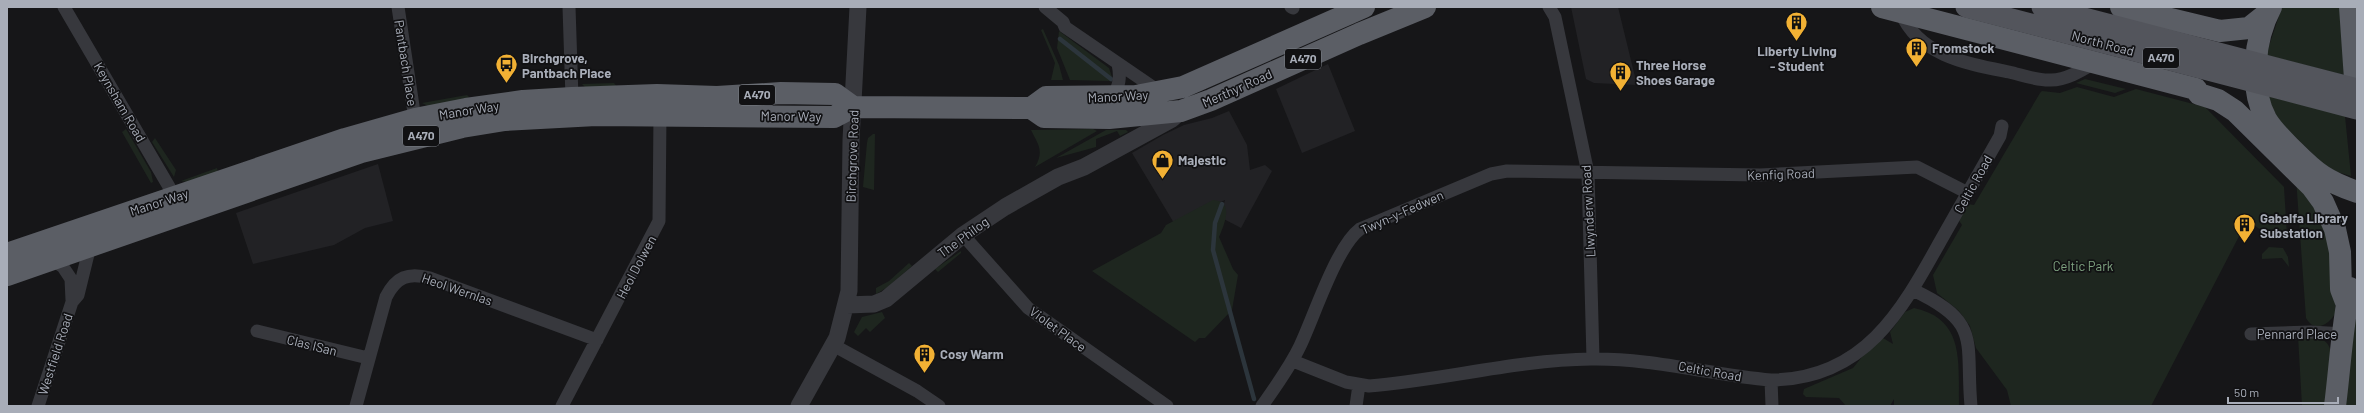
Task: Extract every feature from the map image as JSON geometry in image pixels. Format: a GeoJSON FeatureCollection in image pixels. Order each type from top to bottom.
{"type":"FeatureCollection","features":[{"type":"Feature","properties":{"kind":"highway","name":"Merthyr Road"},"geometry":{"type":"LineString","coordinates":[[1183,87],[1364,7]]}},
{"type":"Feature","properties":{"kind":"highway","name":"Merthyr Road"},"geometry":{"type":"LineString","coordinates":[[1181,111],[1211,100],[1425,7]]}},
{"type":"Feature","properties":{"kind":"highway"},"geometry":{"type":"LineString","coordinates":[[2121,7],[2220,32],[2249,28],[2265,9]]}},
{"type":"Feature","properties":{"kind":"highway"},"geometry":{"type":"LineString","coordinates":[[2173,7],[2223,18],[2235,19],[2265,9]]}},
{"type":"Feature","properties":{"kind":"highway"},"geometry":{"type":"LineString","coordinates":[[2350,7],[2357,114]]}},
{"type":"Feature","properties":{"kind":"highway"},"geometry":{"type":"LineString","coordinates":[[2265,9],[2258,49],[2256,77],[2259,104],[2270,126]]}},
{"type":"Feature","properties":{"kind":"highway"},"geometry":{"type":"LineString","coordinates":[[1891,10],[2196,90],[2199,94],[2218,100],[2235,111],[2315,192],[2323,202],[2335,229],[2340,252],[2341,289],[2346,302]]}},
{"type":"Feature","properties":{"kind":"highway","name":"Manor Way"},"geometry":{"type":"LineString","coordinates":[[1030,108],[1046,97],[1113,98],[1161,93],[1183,87]]}},
{"type":"Feature","properties":{"kind":"highway"},"geometry":{"type":"LineString","coordinates":[[2196,90],[2201,87],[2225,96],[2270,126],[2318,175],[2336,205],[2347,230],[2350,290],[2346,302],[2344,334],[2335,406]]}},
{"type":"Feature","properties":{"kind":"highway","name":"Manor Way"},"geometry":{"type":"LineString","coordinates":[[7,254],[330,143],[415,119],[497,104],[572,98],[657,95],[717,97],[781,93],[835,94],[853,107]]}},
{"type":"Feature","properties":{"kind":"highway","name":"Manor Way"},"geometry":{"type":"LineString","coordinates":[[7,275],[361,152],[434,133],[505,120],[596,115],[660,114],[834,117],[853,107],[1030,108],[1044,117],[1109,118],[1181,111]]}},
{"type":"Feature","properties":{"kind":"highway"},"geometry":{"type":"LineString","coordinates":[[2318,175],[2354,191]]}},
{"type":"Feature","properties":{"kind":"main road","name":"North Road"},"geometry":{"type":"LineString","coordinates":[[1966,7],[2357,109]]}},
{"type":"Feature","properties":{"kind":"main road","name":"North Road"},"geometry":{"type":"LineString","coordinates":[[2042,7],[2357,89]]}},
{"type":"Feature","properties":{"kind":"street","name":"Keynsham Road"},"geometry":{"type":"LineString","coordinates":[[64,7],[175,197]]}},
{"type":"Feature","properties":{"kind":"street","name":"Pantbach Place"},"geometry":{"type":"LineString","coordinates":[[398,7],[415,119]]}},
{"type":"Feature","properties":{"kind":"street"},"geometry":{"type":"LineString","coordinates":[[569,7],[572,98]]}},
{"type":"Feature","properties":{"kind":"street","name":"Birchgrove Road"},"geometry":{"type":"LineString","coordinates":[[847,305],[851,276],[850,179],[858,7]]}},
{"type":"Feature","properties":{"kind":"street"},"geometry":{"type":"LineString","coordinates":[[1045,7],[1063,22],[1065,27],[1161,93]]}},
{"type":"Feature","properties":{"kind":"street","name":"Llwynderw Road"},"geometry":{"type":"LineString","coordinates":[[1555,10],[1588,172],[1593,359]]}},
{"type":"Feature","properties":{"kind":"street"},"geometry":{"type":"LineString","coordinates":[[1891,10],[1926,44],[1943,55],[1961,62],[2050,81],[2080,72],[2094,63]]}},
{"type":"Feature","properties":{"kind":"street"},"geometry":{"type":"LineString","coordinates":[[1113,98],[1120,83],[1121,75],[1118,64]]}},
{"type":"Feature","properties":{"kind":"street","name":"The Philog"},"geometry":{"type":"LineString","coordinates":[[847,305],[874,304],[886,299],[963,235],[1032,191],[1058,177],[1084,167],[1172,119],[1181,111]]}},
{"type":"Feature","properties":{"kind":"street","name":"Heol Dolwen"},"geometry":{"type":"LineString","coordinates":[[562,406],[598,340],[659,221],[660,114]]}},
{"type":"Feature","properties":{"kind":"street","name":"Celtic Road"},"geometry":{"type":"LineString","coordinates":[[1293,360],[1327,376],[1359,385],[1383,384],[1542,362],[1593,359],[1661,362],[1771,380],[1787,379],[1818,373],[1850,358],[1881,333],[1913,290],[2000,136],[2002,126]]}},
{"type":"Feature","properties":{"kind":"street","name":"Kenfig Road"},"geometry":{"type":"LineString","coordinates":[[1588,172],[1760,176],[1917,167],[1968,193]]}},
{"type":"Feature","properties":{"kind":"street","name":"Twyn-y-Fedwen"},"geometry":{"type":"LineString","coordinates":[[1262,406],[1293,360],[1347,242],[1360,230],[1498,172],[1588,172]]}},
{"type":"Feature","properties":{"kind":"street","name":"Violet Place"},"geometry":{"type":"LineString","coordinates":[[963,235],[1028,308],[1167,406]]}},
{"type":"Feature","properties":{"kind":"street","name":"Westfield Road"},"geometry":{"type":"LineString","coordinates":[[38,406],[72,302],[78,295],[90,246]]}},
{"type":"Feature","properties":{"kind":"street","name":"Westfield Road"},"geometry":{"type":"LineString","coordinates":[[52,259],[63,267],[71,279],[70,294],[72,302]]}},
{"type":"Feature","properties":{"kind":"street","name":"Heol Wernlas"},"geometry":{"type":"LineString","coordinates":[[356,406],[368,358],[390,288],[400,279],[418,275],[598,340]]}},
{"type":"Feature","properties":{"kind":"street"},"geometry":{"type":"LineString","coordinates":[[1913,290],[1943,304],[1958,319],[1966,333],[1970,348],[1971,406]]}},
{"type":"Feature","properties":{"kind":"street"},"geometry":{"type":"LineString","coordinates":[[799,406],[834,345],[847,305]]}},
{"type":"Feature","properties":{"kind":"street","name":"Clas ISan"},"geometry":{"type":"LineString","coordinates":[[257,331],[368,358]]}},
{"type":"Feature","properties":{"kind":"street","name":"Pennard Place"},"geometry":{"type":"LineString","coordinates":[[2251,334],[2311,332],[2344,334]]}},
{"type":"Feature","properties":{"kind":"street"},"geometry":{"type":"LineString","coordinates":[[834,345],[917,391],[939,406]]}},
{"type":"Feature","properties":{"kind":"street"},"geometry":{"type":"LineString","coordinates":[[1771,380],[1772,406]]}},
{"type":"Feature","properties":{"kind":"street"},"geometry":{"type":"LineString","coordinates":[[1356,406],[1359,385]]}},
{"type":"Feature","properties":{"kind":"shaded area"},"geometry":{"type":"Polygon","coordinates":[[[1571,7],[1618,7],[1637,85],[1594,83],[1586,79],[1571,7]]]}},
{"type":"Feature","properties":{"kind":"shaded area"},"geometry":{"type":"Polygon","coordinates":[[[1328,64],[1355,131],[1302,153],[1276,89],[1328,64]]]}},
{"type":"Feature","properties":{"kind":"shaded area"},"geometry":{"type":"Polygon","coordinates":[[[1229,111],[1247,145],[1250,170],[1265,165],[1272,171],[1241,228],[1220,217],[1225,200],[1174,223],[1132,153],[1184,125],[1212,118],[1229,111]]]}},
{"type":"Feature","properties":{"kind":"shaded area"},"geometry":{"type":"Polygon","coordinates":[[[378,164],[393,221],[365,228],[334,245],[253,264],[236,213],[378,164]]]}},
{"type":"Feature","properties":{"kind":"green space"},"geometry":{"type":"Polygon","coordinates":[[[2282,7],[2341,7],[2344,75],[2266,55],[2282,7]]]}},
{"type":"Feature","properties":{"kind":"green space"},"geometry":{"type":"Polygon","coordinates":[[[1043,29],[1059,65],[1063,80],[1051,80],[1055,63],[1041,30],[1043,29]]]}},
{"type":"Feature","properties":{"kind":"green space"},"geometry":{"type":"Polygon","coordinates":[[[1059,31],[1109,68],[1112,77],[1110,81],[1070,80],[1057,48],[1059,31]]]}},
{"type":"Feature","properties":{"kind":"green space"},"geometry":{"type":"Polygon","coordinates":[[[2085,79],[2126,89],[2115,93],[2076,83],[2085,79]]]}},
{"type":"Feature","properties":{"kind":"green space"},"geometry":{"type":"Polygon","coordinates":[[[614,83],[617,87],[585,87],[582,84],[614,83]]]}},
{"type":"Feature","properties":{"kind":"green space","name":"Celtic Park"},"geometry":{"type":"Polygon","coordinates":[[[2077,87],[2114,97],[2136,89],[2205,107],[2284,187],[2287,236],[2279,237],[2267,231],[2264,232],[2252,224],[2249,217],[2151,406],[2011,406],[2007,390],[1976,348],[1970,326],[1959,311],[1937,293],[1933,275],[1962,225],[1958,219],[1968,204],[1974,205],[2040,93],[2042,91],[2060,93],[2077,87]]]}},
{"type":"Feature","properties":{"kind":"green space"},"geometry":{"type":"Polygon","coordinates":[[[467,95],[469,97],[464,100],[428,106],[422,103],[467,95]]]}},
{"type":"Feature","properties":{"kind":"green space"},"geometry":{"type":"Polygon","coordinates":[[[2268,96],[2345,116],[2351,176],[2334,171],[2325,166],[2276,118],[2268,96]]]}},
{"type":"Feature","properties":{"kind":"green space"},"geometry":{"type":"Polygon","coordinates":[[[126,129],[151,172],[153,182],[151,183],[122,132],[126,129]]]}},
{"type":"Feature","properties":{"kind":"green space"},"geometry":{"type":"Polygon","coordinates":[[[1093,129],[1097,131],[1035,167],[1040,151],[1038,143],[1031,130],[1093,129]]]}},
{"type":"Feature","properties":{"kind":"green space"},"geometry":{"type":"Polygon","coordinates":[[[1106,130],[1126,130],[1128,132],[1120,136],[1117,131],[1096,139],[1096,147],[1056,158],[1106,130]]]}},
{"type":"Feature","properties":{"kind":"green space"},"geometry":{"type":"Polygon","coordinates":[[[875,134],[874,190],[863,187],[867,143],[868,138],[875,134]]]}},
{"type":"Feature","properties":{"kind":"green space"},"geometry":{"type":"Polygon","coordinates":[[[155,138],[176,170],[174,177],[152,142],[155,138]]]}},
{"type":"Feature","properties":{"kind":"green space"},"geometry":{"type":"Polygon","coordinates":[[[217,168],[218,172],[187,182],[181,181],[217,168]]]}},
{"type":"Feature","properties":{"kind":"green space"},"geometry":{"type":"Polygon","coordinates":[[[2296,178],[2328,222],[2336,312],[2330,320],[2322,326],[2314,326],[2306,318],[2296,178]]]}},
{"type":"Feature","properties":{"kind":"green space"},"geometry":{"type":"Polygon","coordinates":[[[1213,200],[1220,201],[1226,209],[1225,220],[1219,237],[1233,269],[1238,275],[1232,310],[1205,338],[1199,338],[1195,342],[1092,271],[1161,233],[1166,225],[1213,200]]]}},
{"type":"Feature","properties":{"kind":"green space"},"geometry":{"type":"Polygon","coordinates":[[[2269,247],[2283,248],[2288,257],[2289,267],[2282,258],[2262,259],[2262,254],[2269,247]]]}},
{"type":"Feature","properties":{"kind":"green space"},"geometry":{"type":"Polygon","coordinates":[[[961,251],[961,253],[938,272],[935,269],[961,251]]]}},
{"type":"Feature","properties":{"kind":"green space"},"geometry":{"type":"Polygon","coordinates":[[[909,263],[912,266],[888,287],[876,294],[876,288],[889,281],[909,263]]]}},
{"type":"Feature","properties":{"kind":"green space"},"geometry":{"type":"Polygon","coordinates":[[[1914,308],[1931,314],[1943,322],[1951,333],[1956,345],[1958,359],[1959,406],[1894,406],[1894,399],[1890,406],[1846,406],[1839,398],[1806,397],[1803,394],[1804,389],[1853,368],[1875,341],[1883,338],[1893,344],[1890,332],[1905,312],[1914,308]]]}},
{"type":"Feature","properties":{"kind":"green space"},"geometry":{"type":"Polygon","coordinates":[[[2356,309],[2357,406],[2345,406],[2356,309]]]}},
{"type":"Feature","properties":{"kind":"green space"},"geometry":{"type":"Polygon","coordinates":[[[882,312],[885,318],[870,332],[866,328],[858,336],[854,332],[862,317],[882,312]]]}},
{"type":"Feature","properties":{"kind":"green space"},"geometry":{"type":"Polygon","coordinates":[[[2298,336],[2321,339],[2329,346],[2331,358],[2326,406],[2302,406],[2298,336]]]}},
{"type":"Feature","properties":{"kind":"waterway"},"geometry":{"type":"LineString","coordinates":[[1060,39],[1111,79]]}},
{"type":"Feature","properties":{"kind":"waterway"},"geometry":{"type":"LineString","coordinates":[[1222,204],[1215,223],[1213,250],[1254,399]]}},
{"type":"Feature","properties":{"kind":"place","name":"Liberty Living - Student"},"geometry":{"type":"Point","coordinates":[1797,42]}},
{"type":"Feature","properties":{"kind":"place","name":"Fromstock"},"geometry":{"type":"Point","coordinates":[1917,68]}},
{"type":"Feature","properties":{"kind":"place","name":"Birchgrove, Pantbach Place"},"geometry":{"type":"Point","coordinates":[506,84]}},
{"type":"Feature","properties":{"kind":"place","name":"Three Horse Shoes Garage"},"geometry":{"type":"Point","coordinates":[1621,92]}},
{"type":"Feature","properties":{"kind":"place","name":"Majestic"},"geometry":{"type":"Point","coordinates":[1162,180]}},
{"type":"Feature","properties":{"kind":"place","name":"Gabalfa Library Substation"},"geometry":{"type":"Point","coordinates":[2245,244]}},
{"type":"Feature","properties":{"kind":"place","name":"Cosy Warm"},"geometry":{"type":"Point","coordinates":[924,374]}}]}
